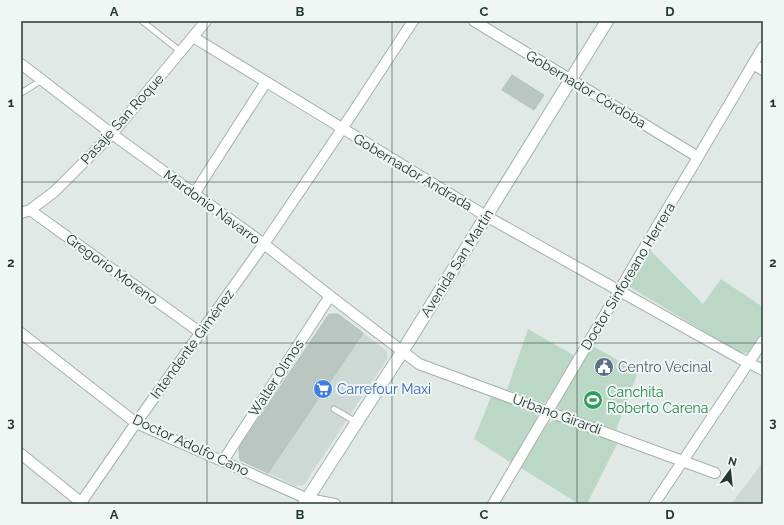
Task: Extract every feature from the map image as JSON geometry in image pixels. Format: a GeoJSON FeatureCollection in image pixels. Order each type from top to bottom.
{"type":"FeatureCollection","features":[{"type":"Feature","properties":{"kind":"main road","name":"Avenida San Martín"},"geometry":{"type":"LineString","coordinates":[[306,501],[402,352],[607,21]]}},
{"type":"Feature","properties":{"kind":"street","name":"Pasaje San Roque"},"geometry":{"type":"LineString","coordinates":[[26,212],[54,192],[112,134],[206,21]]}},
{"type":"Feature","properties":{"kind":"street","name":"Intendente Giménez"},"geometry":{"type":"LineString","coordinates":[[81,504],[136,423],[264,244],[413,21]]}},
{"type":"Feature","properties":{"kind":"street","name":"Gobernador Córdoba"},"geometry":{"type":"LineString","coordinates":[[474,21],[698,157]]}},
{"type":"Feature","properties":{"kind":"street","name":"Gobernador Andrada"},"geometry":{"type":"LineString","coordinates":[[193,37],[486,216],[763,370]]}},
{"type":"Feature","properties":{"kind":"street","name":"Doctor Sinforeano Herrera"},"geometry":{"type":"LineString","coordinates":[[493,504],[763,47]]}},
{"type":"Feature","properties":{"kind":"street","name":"Mardonio Navarro"},"geometry":{"type":"LineString","coordinates":[[21,64],[112,134],[264,244],[402,352]]}},
{"type":"Feature","properties":{"kind":"street"},"geometry":{"type":"LineString","coordinates":[[753,64],[763,70]]}},
{"type":"Feature","properties":{"kind":"street"},"geometry":{"type":"LineString","coordinates":[[194,194],[266,82]]}},
{"type":"Feature","properties":{"kind":"street","name":"Gregorio Moreno"},"geometry":{"type":"LineString","coordinates":[[26,212],[201,333]]}},
{"type":"Feature","properties":{"kind":"street","name":"Walter Olmos"},"geometry":{"type":"LineString","coordinates":[[223,461],[330,296]]}},
{"type":"Feature","properties":{"kind":"street","name":"Doctor Adolfo Cano"},"geometry":{"type":"LineString","coordinates":[[21,333],[136,423],[223,461],[306,501],[335,504]]}},
{"type":"Feature","properties":{"kind":"street"},"geometry":{"type":"LineString","coordinates":[[654,504],[763,341]]}},
{"type":"Feature","properties":{"kind":"street","name":"Urbano Girardi"},"geometry":{"type":"LineString","coordinates":[[402,352],[419,364],[716,473]]}},
{"type":"Feature","properties":{"kind":"street"},"geometry":{"type":"LineString","coordinates":[[21,454],[81,504]]}},
{"type":"Feature","properties":{"kind":"lane"},"geometry":{"type":"LineString","coordinates":[[142,21],[180,51]]}},
{"type":"Feature","properties":{"kind":"lane"},"geometry":{"type":"LineString","coordinates":[[21,94],[42,80]]}},
{"type":"Feature","properties":{"kind":"lane"},"geometry":{"type":"LineString","coordinates":[[334,409],[356,423]]}},
{"type":"Feature","properties":{"kind":"shaded area","name":"Carrefour Maxi"},"geometry":{"type":"Polygon","coordinates":[[[329,314],[338,314],[387,351],[387,359],[304,485],[296,486],[240,460],[239,447],[329,314]]]}},
{"type":"Feature","properties":{"kind":"shaded area"},"geometry":{"type":"Polygon","coordinates":[[[763,462],[763,504],[731,504],[763,462]]]}},
{"type":"Feature","properties":{"kind":"green space"},"geometry":{"type":"Polygon","coordinates":[[[649,249],[703,304],[721,279],[763,307],[763,331],[749,352],[740,353],[630,287],[630,282],[649,249]]]}},
{"type":"Feature","properties":{"kind":"green space"},"geometry":{"type":"Polygon","coordinates":[[[528,329],[575,356],[544,403],[507,390],[528,329]]]}},
{"type":"Feature","properties":{"kind":"green space"},"geometry":{"type":"Polygon","coordinates":[[[593,346],[638,372],[616,430],[562,411],[558,407],[558,402],[593,346]]]}},
{"type":"Feature","properties":{"kind":"green space"},"geometry":{"type":"Polygon","coordinates":[[[491,397],[533,411],[537,416],[536,422],[512,463],[474,439],[491,397]]]}},
{"type":"Feature","properties":{"kind":"green space"},"geometry":{"type":"Polygon","coordinates":[[[553,420],[559,420],[618,442],[587,504],[579,504],[521,468],[547,424],[553,420]]]}},
{"type":"Feature","properties":{"kind":"building"},"geometry":{"type":"Polygon","coordinates":[[[512,75],[544,95],[534,110],[502,90],[512,75]]]}},
{"type":"Feature","properties":{"kind":"building"},"geometry":{"type":"Polygon","coordinates":[[[329,314],[338,314],[363,333],[268,473],[240,460],[239,448],[329,314]]]}},
{"type":"Feature","properties":{"kind":"place","name":"Centro Vecinal"},"geometry":{"type":"Point","coordinates":[604,367]}},
{"type":"Feature","properties":{"kind":"place","name":"Carrefour Maxi"},"geometry":{"type":"Point","coordinates":[323,389]}},
{"type":"Feature","properties":{"kind":"place","name":"Canchita Roberto Carena"},"geometry":{"type":"Point","coordinates":[593,400]}}]}
